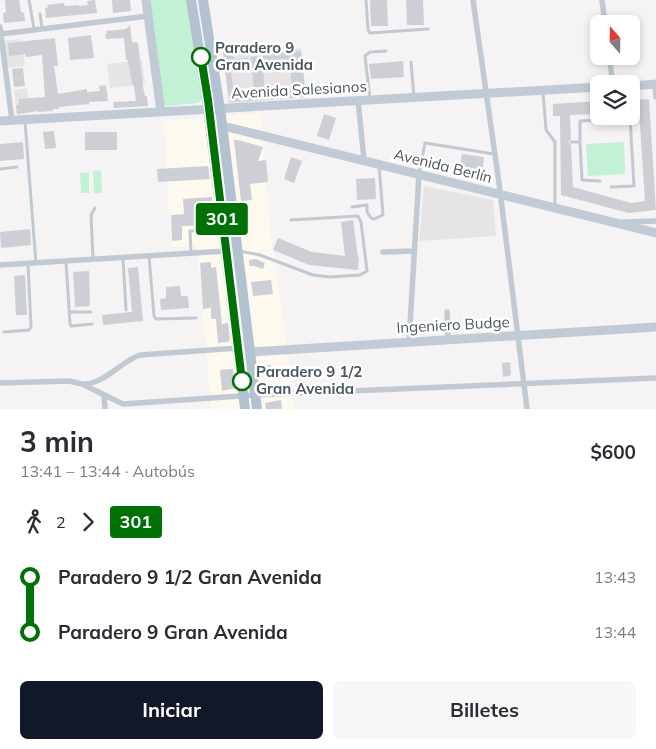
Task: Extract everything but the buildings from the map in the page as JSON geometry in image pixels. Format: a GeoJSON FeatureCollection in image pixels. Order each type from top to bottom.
{"type":"FeatureCollection","features":[{"type":"Feature","properties":{"kind":"main road"},"geometry":{"type":"LineString","coordinates":[[191,0],[208,109],[245,409]]}},
{"type":"Feature","properties":{"kind":"main road"},"geometry":{"type":"LineString","coordinates":[[203,0],[223,126],[257,409]]}},
{"type":"Feature","properties":{"kind":"main road"},"geometry":{"type":"LineString","coordinates":[[226,252],[238,255]]}},
{"type":"Feature","properties":{"kind":"street"},"geometry":{"type":"LineString","coordinates":[[146,0],[161,112]]}},
{"type":"Feature","properties":{"kind":"street"},"geometry":{"type":"LineString","coordinates":[[473,0],[527,409]]}},
{"type":"Feature","properties":{"kind":"street"},"geometry":{"type":"LineString","coordinates":[[602,0],[604,15]]}},
{"type":"Feature","properties":{"kind":"street"},"geometry":{"type":"LineString","coordinates":[[12,121],[0,30],[34,30],[148,16]]}},
{"type":"Feature","properties":{"kind":"street"},"geometry":{"type":"LineString","coordinates":[[640,85],[656,84],[656,97]]}},
{"type":"Feature","properties":{"kind":"street","name":"Avenida Salesianos"},"geometry":{"type":"LineString","coordinates":[[0,121],[590,87]]}},
{"type":"Feature","properties":{"kind":"street"},"geometry":{"type":"LineString","coordinates":[[358,100],[364,160]]}},
{"type":"Feature","properties":{"kind":"street","name":"Avenida Berlín"},"geometry":{"type":"LineString","coordinates":[[223,126],[656,233]]}},
{"type":"Feature","properties":{"kind":"street"},"geometry":{"type":"LineString","coordinates":[[409,342],[419,174]]}},
{"type":"Feature","properties":{"kind":"street"},"geometry":{"type":"LineString","coordinates":[[615,223],[656,221]]}},
{"type":"Feature","properties":{"kind":"street"},"geometry":{"type":"LineString","coordinates":[[383,252],[414,251]]}},
{"type":"Feature","properties":{"kind":"street"},"geometry":{"type":"LineString","coordinates":[[0,265],[226,252]]}},
{"type":"Feature","properties":{"kind":"street"},"geometry":{"type":"LineString","coordinates":[[447,312],[448,340]]}},
{"type":"Feature","properties":{"kind":"street","name":"Ingeniero Budge"},"geometry":{"type":"LineString","coordinates":[[251,352],[656,327]]}},
{"type":"Feature","properties":{"kind":"street"},"geometry":{"type":"LineString","coordinates":[[0,383],[62,380],[82,384],[94,383],[127,361],[140,355],[238,348]]}},
{"type":"Feature","properties":{"kind":"street"},"geometry":{"type":"LineString","coordinates":[[82,384],[120,404],[127,404],[256,395],[656,378]]}},
{"type":"Feature","properties":{"kind":"street"},"geometry":{"type":"LineString","coordinates":[[104,396],[105,409]]}},
{"type":"Feature","properties":{"kind":"street"},"geometry":{"type":"LineString","coordinates":[[119,409],[127,404]]}},
{"type":"Feature","properties":{"kind":"lane"},"geometry":{"type":"LineString","coordinates":[[29,0],[34,30]]}},
{"type":"Feature","properties":{"kind":"lane"},"geometry":{"type":"LineString","coordinates":[[366,0],[368,30],[370,33],[428,29]]}},
{"type":"Feature","properties":{"kind":"lane"},"geometry":{"type":"LineString","coordinates":[[40,14],[42,29]]}},
{"type":"Feature","properties":{"kind":"lane"},"geometry":{"type":"LineString","coordinates":[[370,100],[365,56],[370,52],[386,52]]}},
{"type":"Feature","properties":{"kind":"lane"},"geometry":{"type":"LineString","coordinates":[[410,62],[414,97]]}},
{"type":"Feature","properties":{"kind":"lane"},"geometry":{"type":"LineString","coordinates":[[543,90],[546,130],[555,142],[556,208]]}},
{"type":"Feature","properties":{"kind":"lane"},"geometry":{"type":"LineString","coordinates":[[600,181],[582,180],[580,121],[630,118],[634,186],[611,188]]}},
{"type":"Feature","properties":{"kind":"lane"},"geometry":{"type":"LineString","coordinates":[[25,120],[36,264]]}},
{"type":"Feature","properties":{"kind":"lane"},"geometry":{"type":"LineString","coordinates":[[555,142],[560,142]]}},
{"type":"Feature","properties":{"kind":"lane"},"geometry":{"type":"LineString","coordinates":[[571,142],[580,142]]}},
{"type":"Feature","properties":{"kind":"lane"},"geometry":{"type":"LineString","coordinates":[[419,174],[425,143],[494,154]]}},
{"type":"Feature","properties":{"kind":"lane"},"geometry":{"type":"LineString","coordinates":[[352,206],[366,205],[367,212],[374,219],[383,215],[379,164]]}},
{"type":"Feature","properties":{"kind":"lane"},"geometry":{"type":"LineString","coordinates":[[0,169],[17,167]]}},
{"type":"Feature","properties":{"kind":"lane"},"geometry":{"type":"LineString","coordinates":[[93,260],[91,216],[96,208]]}},
{"type":"Feature","properties":{"kind":"lane"},"geometry":{"type":"LineString","coordinates":[[238,255],[260,255],[313,275],[330,277],[360,275],[367,270],[361,222],[358,216],[291,220]]}},
{"type":"Feature","properties":{"kind":"lane"},"geometry":{"type":"LineString","coordinates":[[192,254],[190,231],[223,229]]}},
{"type":"Feature","properties":{"kind":"lane"},"geometry":{"type":"LineString","coordinates":[[149,256],[154,316],[156,319],[196,318]]}},
{"type":"Feature","properties":{"kind":"lane"},"geometry":{"type":"LineString","coordinates":[[123,258],[126,310]]}},
{"type":"Feature","properties":{"kind":"lane"},"geometry":{"type":"LineString","coordinates":[[66,262],[71,326],[92,324]]}},
{"type":"Feature","properties":{"kind":"lane"},"geometry":{"type":"LineString","coordinates":[[4,332],[29,330],[31,327],[28,264]]}},
{"type":"Feature","properties":{"kind":"lane"},"geometry":{"type":"LineString","coordinates":[[69,312],[91,312]]}},
{"type":"Feature","properties":{"kind":"shaded area"},"geometry":{"type":"Polygon","coordinates":[[[21,39],[25,66],[7,68],[3,41],[21,39]]]}},
{"type":"Feature","properties":{"kind":"shaded area"},"geometry":{"type":"Polygon","coordinates":[[[234,45],[235,53],[272,48],[273,52],[301,48],[306,97],[229,104],[222,47],[234,45]]]}},
{"type":"Feature","properties":{"kind":"shaded area"},"geometry":{"type":"Polygon","coordinates":[[[142,60],[145,84],[110,88],[107,64],[142,60]]]}},
{"type":"Feature","properties":{"kind":"shaded area"},"geometry":{"type":"Polygon","coordinates":[[[27,88],[31,113],[17,115],[14,90],[27,88]]]}},
{"type":"Feature","properties":{"kind":"shaded area"},"geometry":{"type":"Polygon","coordinates":[[[260,113],[271,236],[295,409],[203,409],[211,408],[197,246],[171,247],[164,121],[260,113]]]}},
{"type":"Feature","properties":{"kind":"shaded area"},"geometry":{"type":"Polygon","coordinates":[[[424,186],[493,200],[496,236],[419,241],[424,186]]]}},
{"type":"Feature","properties":{"kind":"green space"},"geometry":{"type":"Polygon","coordinates":[[[149,0],[187,0],[202,100],[198,103],[166,106],[162,102],[149,0]]]}},
{"type":"Feature","properties":{"kind":"green space"},"geometry":{"type":"Polygon","coordinates":[[[624,142],[625,174],[588,176],[586,144],[624,142]]]}},
{"type":"Feature","properties":{"kind":"green space"},"geometry":{"type":"Polygon","coordinates":[[[101,170],[102,193],[94,193],[93,171],[101,170]]]}},
{"type":"Feature","properties":{"kind":"green space"},"geometry":{"type":"Polygon","coordinates":[[[89,172],[89,193],[81,193],[80,173],[89,172]]]}},
{"type":"Feature","properties":{"kind":"bus line","name":"301"},"geometry":{"type":"LineString","coordinates":[[201,57],[208,100],[242,381]]}},
{"type":"Feature","properties":{"kind":"place","name":"Paradero 9 Gran Avenida"},"geometry":{"type":"Point","coordinates":[201,57]}},
{"type":"Feature","properties":{"kind":"place","name":"Paradero 9 1/2 Gran Avenida"},"geometry":{"type":"Point","coordinates":[242,381]}}]}
